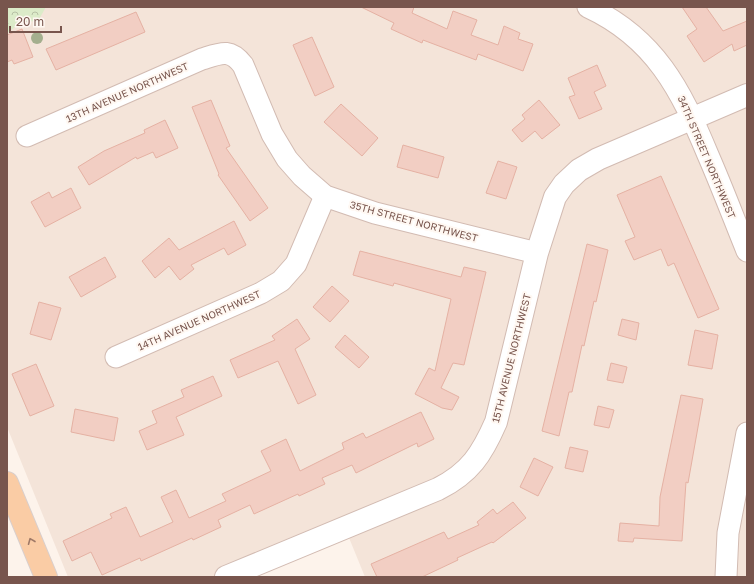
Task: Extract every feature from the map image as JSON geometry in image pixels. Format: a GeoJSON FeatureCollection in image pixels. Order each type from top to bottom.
{"type":"FeatureCollection","features":[{"type":"Feature","properties":{"kind":"main road"},"geometry":{"type":"LineString","coordinates":[[7,483],[46,577]]}},
{"type":"Feature","properties":{"kind":"street","name":"34TH STREET NORTHWEST"},"geometry":{"type":"LineString","coordinates":[[588,7],[628,30],[653,53],[676,86],[693,119],[747,251]]}},
{"type":"Feature","properties":{"kind":"street","name":"13TH AVENUE NORTHWEST"},"geometry":{"type":"LineString","coordinates":[[27,136],[202,59],[227,53]]}},
{"type":"Feature","properties":{"kind":"street","name":"35TH STREET NORTHWEST"},"geometry":{"type":"LineString","coordinates":[[227,53],[235,55],[243,65],[272,134],[287,159],[302,176],[325,196],[375,213],[537,253]]}},
{"type":"Feature","properties":{"kind":"street","name":"15TH AVENUE NORTHWEST"},"geometry":{"type":"LineString","coordinates":[[226,577],[438,489],[463,474],[477,459],[496,422],[537,253],[555,197],[564,184],[579,170],[598,159],[747,95]]}},
{"type":"Feature","properties":{"kind":"street","name":"14TH AVENUE NORTHWEST"},"geometry":{"type":"LineString","coordinates":[[116,356],[261,294],[281,281],[296,264],[325,196]]}},
{"type":"Feature","properties":{"kind":"street"},"geometry":{"type":"LineString","coordinates":[[726,577],[728,533],[747,433]]}},
{"type":"Feature","properties":{"kind":"shaded area"},"geometry":{"type":"Polygon","coordinates":[[[7,7],[747,7],[747,577],[365,577],[345,528],[226,577],[68,577],[7,427],[7,7]]]}},
{"type":"Feature","properties":{"kind":"green space"},"geometry":{"type":"Polygon","coordinates":[[[7,7],[46,7],[38,21],[22,22],[7,33],[7,7]]]}},
{"type":"Feature","properties":{"kind":"building"},"geometry":{"type":"Polygon","coordinates":[[[361,7],[414,7],[412,13],[447,29],[453,11],[477,20],[471,35],[498,45],[504,26],[520,33],[518,39],[533,44],[523,71],[478,54],[476,60],[423,40],[422,43],[391,29],[394,23],[361,7]]]}},
{"type":"Feature","properties":{"kind":"building"},"geometry":{"type":"Polygon","coordinates":[[[682,7],[706,7],[723,31],[747,21],[747,45],[734,51],[732,44],[704,62],[687,36],[697,29],[682,7]]]}},
{"type":"Feature","properties":{"kind":"building"},"geometry":{"type":"Polygon","coordinates":[[[136,12],[145,32],[56,70],[46,49],[136,12]]]}},
{"type":"Feature","properties":{"kind":"building"},"geometry":{"type":"Polygon","coordinates":[[[22,29],[33,57],[14,64],[12,60],[7,62],[7,35],[22,29]]]}},
{"type":"Feature","properties":{"kind":"building"},"geometry":{"type":"Polygon","coordinates":[[[312,37],[334,87],[315,96],[293,45],[312,37]]]}},
{"type":"Feature","properties":{"kind":"building"},"geometry":{"type":"Polygon","coordinates":[[[597,65],[606,86],[594,92],[602,109],[579,119],[569,97],[575,95],[568,78],[597,65]]]}},
{"type":"Feature","properties":{"kind":"building"},"geometry":{"type":"Polygon","coordinates":[[[211,100],[230,146],[226,148],[268,208],[250,221],[218,175],[219,174],[192,107],[211,100]]]}},
{"type":"Feature","properties":{"kind":"building"},"geometry":{"type":"Polygon","coordinates":[[[539,100],[560,125],[542,139],[535,131],[522,142],[512,130],[525,119],[522,115],[539,100]]]}},
{"type":"Feature","properties":{"kind":"building"},"geometry":{"type":"Polygon","coordinates":[[[341,104],[378,138],[362,156],[324,122],[341,104]]]}},
{"type":"Feature","properties":{"kind":"building"},"geometry":{"type":"Polygon","coordinates":[[[165,120],[178,148],[156,158],[153,152],[137,159],[136,157],[89,185],[78,167],[104,151],[145,133],[144,130],[165,120]]]}},
{"type":"Feature","properties":{"kind":"building"},"geometry":{"type":"Polygon","coordinates":[[[403,145],[444,157],[438,178],[397,167],[403,145]]]}},
{"type":"Feature","properties":{"kind":"building"},"geometry":{"type":"Polygon","coordinates":[[[498,161],[517,167],[506,199],[486,193],[498,161]]]}},
{"type":"Feature","properties":{"kind":"building"},"geometry":{"type":"Polygon","coordinates":[[[661,176],[719,309],[698,318],[674,263],[668,266],[661,249],[634,260],[625,241],[635,237],[617,195],[661,176]]]}},
{"type":"Feature","properties":{"kind":"building"},"geometry":{"type":"Polygon","coordinates":[[[71,188],[81,208],[45,227],[31,202],[49,192],[52,198],[71,188]]]}},
{"type":"Feature","properties":{"kind":"building"},"geometry":{"type":"Polygon","coordinates":[[[234,221],[246,245],[228,255],[224,248],[191,265],[194,269],[180,280],[169,266],[155,278],[142,261],[169,238],[179,250],[234,221]]]}},
{"type":"Feature","properties":{"kind":"building"},"geometry":{"type":"Polygon","coordinates":[[[587,244],[608,250],[596,302],[594,301],[584,346],[582,345],[572,392],[569,392],[559,436],[542,431],[587,244]]]}},
{"type":"Feature","properties":{"kind":"building"},"geometry":{"type":"Polygon","coordinates":[[[360,251],[461,277],[464,267],[486,272],[464,365],[453,363],[441,388],[459,397],[452,410],[442,408],[415,394],[429,368],[435,371],[451,299],[394,283],[393,286],[353,275],[360,251]]]}},
{"type":"Feature","properties":{"kind":"building"},"geometry":{"type":"Polygon","coordinates":[[[105,257],[116,277],[81,297],[69,277],[105,257]]]}},
{"type":"Feature","properties":{"kind":"building"},"geometry":{"type":"Polygon","coordinates":[[[332,286],[349,301],[330,322],[313,307],[332,286]]]}},
{"type":"Feature","properties":{"kind":"building"},"geometry":{"type":"Polygon","coordinates":[[[39,302],[61,308],[51,340],[30,334],[39,302]]]}},
{"type":"Feature","properties":{"kind":"building"},"geometry":{"type":"Polygon","coordinates":[[[297,319],[310,339],[295,349],[316,395],[298,404],[278,361],[238,378],[230,360],[275,340],[272,336],[297,319]]]}},
{"type":"Feature","properties":{"kind":"building"},"geometry":{"type":"Polygon","coordinates":[[[622,319],[639,323],[636,340],[618,335],[622,319]]]}},
{"type":"Feature","properties":{"kind":"building"},"geometry":{"type":"Polygon","coordinates":[[[695,330],[718,335],[712,369],[688,365],[695,330]]]}},
{"type":"Feature","properties":{"kind":"building"},"geometry":{"type":"Polygon","coordinates":[[[345,335],[369,357],[359,368],[335,347],[345,335]]]}},
{"type":"Feature","properties":{"kind":"building"},"geometry":{"type":"Polygon","coordinates":[[[611,363],[627,367],[623,383],[607,380],[611,363]]]}},
{"type":"Feature","properties":{"kind":"building"},"geometry":{"type":"Polygon","coordinates":[[[36,364],[54,406],[30,416],[12,374],[36,364]]]}},
{"type":"Feature","properties":{"kind":"building"},"geometry":{"type":"Polygon","coordinates":[[[213,376],[222,396],[176,417],[184,435],[147,450],[139,431],[157,423],[152,411],[184,397],[181,390],[213,376]]]}},
{"type":"Feature","properties":{"kind":"building"},"geometry":{"type":"Polygon","coordinates":[[[681,395],[703,399],[688,483],[686,482],[682,541],[634,538],[633,542],[618,541],[620,523],[659,526],[660,497],[681,395]]]}},
{"type":"Feature","properties":{"kind":"building"},"geometry":{"type":"Polygon","coordinates":[[[598,406],[614,410],[609,428],[594,425],[598,406]]]}},
{"type":"Feature","properties":{"kind":"building"},"geometry":{"type":"Polygon","coordinates":[[[75,409],[118,418],[114,441],[71,432],[75,409]]]}},
{"type":"Feature","properties":{"kind":"building"},"geometry":{"type":"Polygon","coordinates":[[[421,412],[434,439],[418,447],[417,443],[356,473],[352,465],[322,478],[325,484],[299,496],[298,494],[254,514],[250,505],[218,520],[221,527],[193,540],[192,538],[141,561],[140,558],[102,575],[91,552],[72,561],[63,541],[112,518],[110,514],[126,507],[140,537],[173,522],[161,497],[176,490],[189,518],[226,501],[222,494],[271,471],[261,451],[286,439],[300,471],[344,449],[342,443],[363,433],[366,438],[421,412]]]}},
{"type":"Feature","properties":{"kind":"building"},"geometry":{"type":"Polygon","coordinates":[[[570,447],[588,451],[583,472],[565,468],[570,447]]]}},
{"type":"Feature","properties":{"kind":"building"},"geometry":{"type":"Polygon","coordinates":[[[534,458],[553,467],[538,496],[520,487],[534,458]]]}},
{"type":"Feature","properties":{"kind":"building"},"geometry":{"type":"Polygon","coordinates":[[[513,502],[526,518],[493,543],[492,542],[457,558],[458,560],[422,577],[377,577],[371,564],[444,532],[448,539],[479,525],[477,522],[493,509],[497,514],[513,502]]]}}]}
